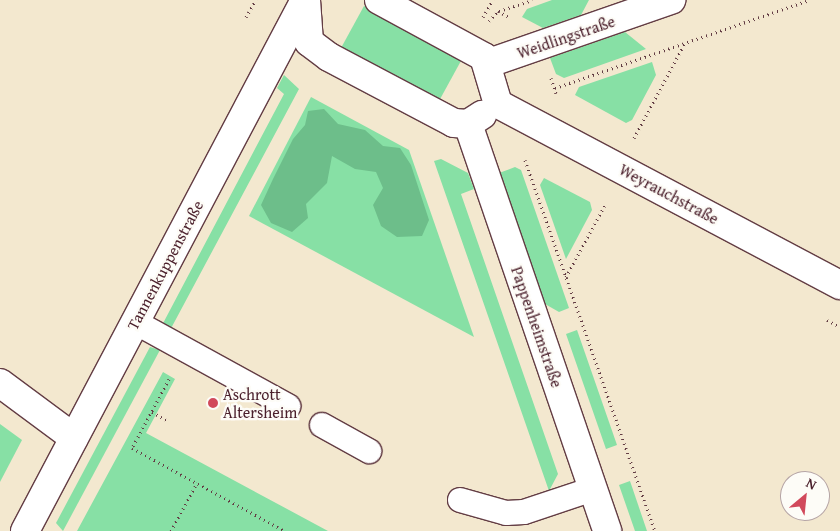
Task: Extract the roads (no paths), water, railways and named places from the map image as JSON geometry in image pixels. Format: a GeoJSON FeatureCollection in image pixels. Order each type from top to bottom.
{"type":"FeatureCollection","features":[{"type":"Feature","properties":{"kind":"street"},"geometry":{"type":"LineString","coordinates":[[305,0],[309,42],[328,56],[438,116],[468,124],[498,104],[489,63],[379,0]]}},
{"type":"Feature","properties":{"kind":"street","name":"Tannenkuppenstraße"},"geometry":{"type":"LineString","coordinates":[[25,531],[305,0]]}},
{"type":"Feature","properties":{"kind":"street","name":"Weidlingstraße"},"geometry":{"type":"LineString","coordinates":[[489,63],[671,0]]}},
{"type":"Feature","properties":{"kind":"street","name":"Weyrauchstraße"},"geometry":{"type":"LineString","coordinates":[[498,104],[840,285]]}},
{"type":"Feature","properties":{"kind":"street","name":"Pappenheimstraße"},"geometry":{"type":"LineString","coordinates":[[468,124],[608,531]]}},
{"type":"Feature","properties":{"kind":"street"},"geometry":{"type":"LineString","coordinates":[[0,383],[74,438]]}},
{"type":"Feature","properties":{"kind":"lane"},"geometry":{"type":"LineString","coordinates":[[135,322],[288,406]]}},
{"type":"Feature","properties":{"kind":"lane"},"geometry":{"type":"LineString","coordinates":[[322,425],[369,451]]}},
{"type":"Feature","properties":{"kind":"lane"},"geometry":{"type":"LineString","coordinates":[[460,500],[500,512],[524,512],[593,489]]}},
{"type":"Feature","properties":{"kind":"place","name":"Aschrott Altersheim"},"geometry":{"type":"Point","coordinates":[213,403]}}]}
